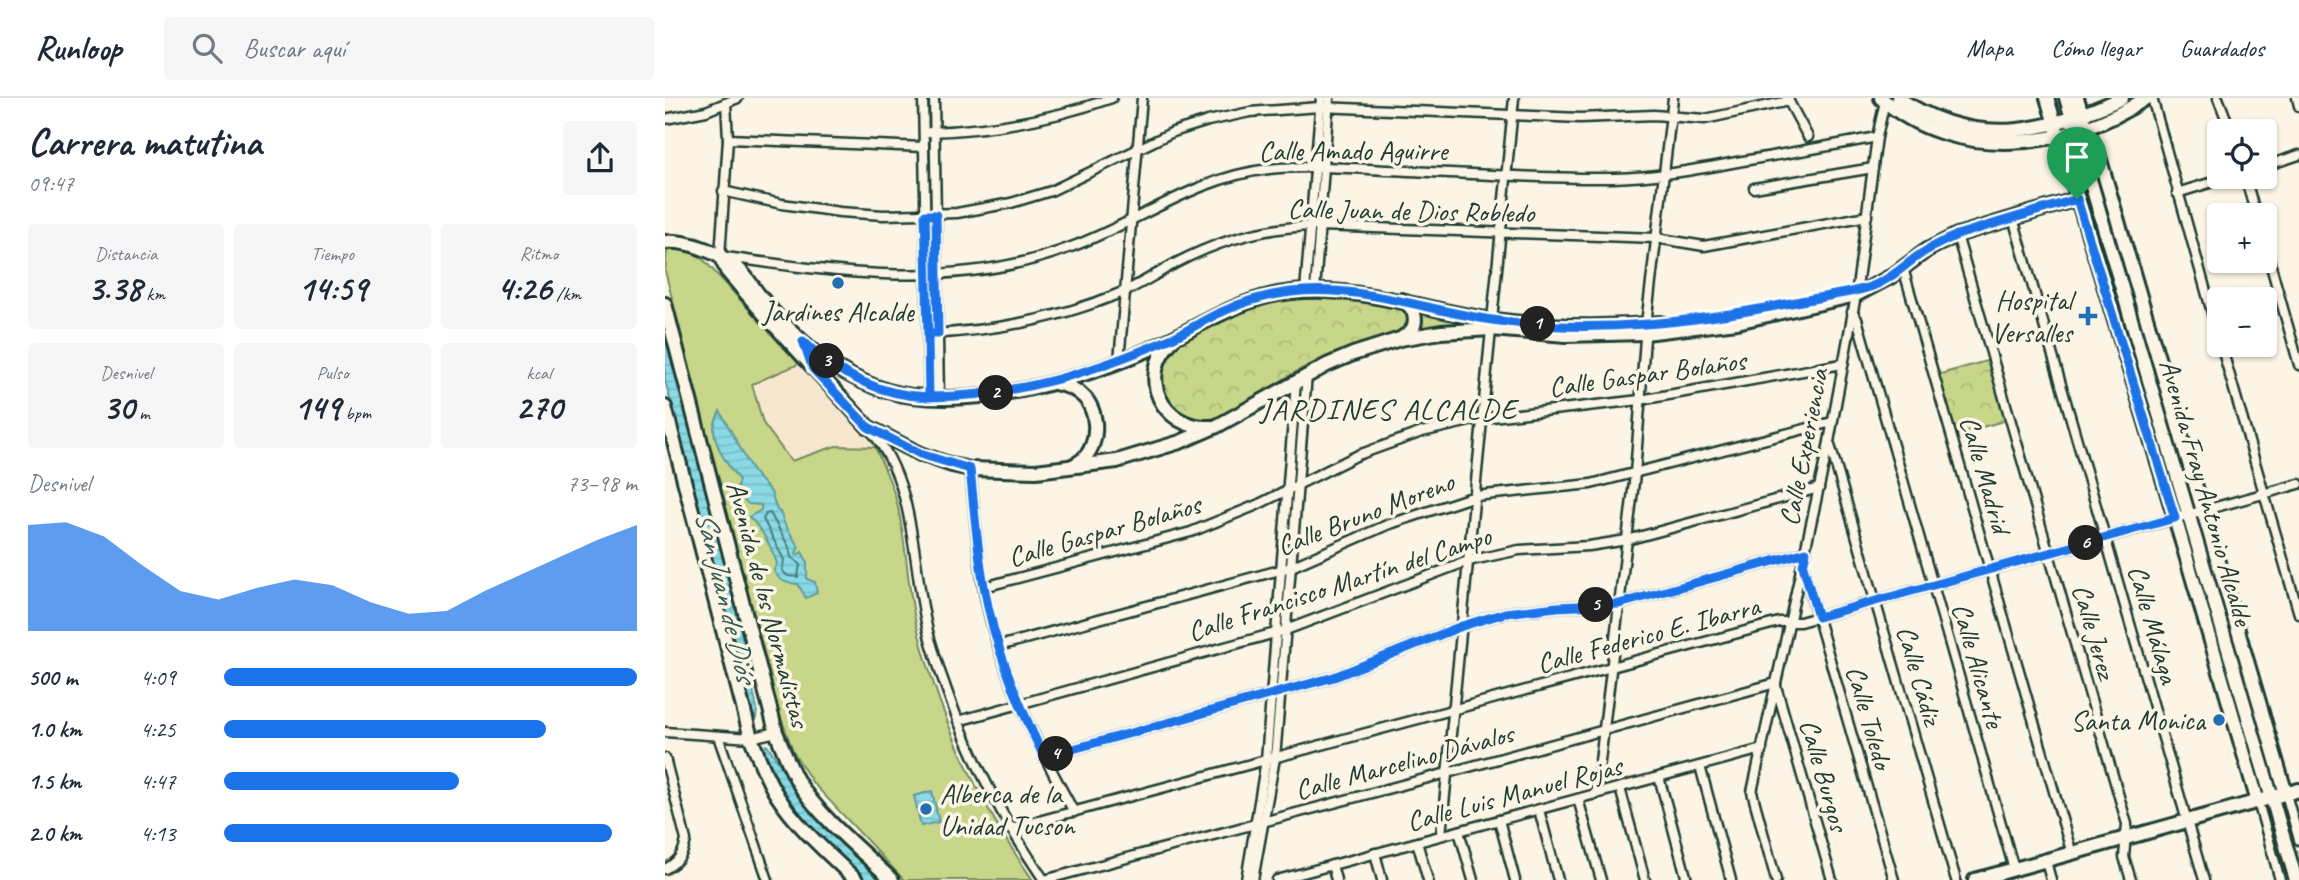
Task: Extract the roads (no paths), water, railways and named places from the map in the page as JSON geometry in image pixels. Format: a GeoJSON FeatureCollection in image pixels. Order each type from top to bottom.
{"type":"FeatureCollection","features":[{"type":"Feature","properties":{"kind":"street"},"geometry":{"type":"LineString","coordinates":[[665,119],[706,111],[738,98]]}},
{"type":"Feature","properties":{"kind":"street"},"geometry":{"type":"LineString","coordinates":[[923,98],[928,334],[934,397]]}},
{"type":"Feature","properties":{"kind":"street"},"geometry":{"type":"LineString","coordinates":[[934,98],[938,334],[934,397]]}},
{"type":"Feature","properties":{"kind":"street"},"geometry":{"type":"LineString","coordinates":[[924,132],[1017,124],[1112,98]]}},
{"type":"Feature","properties":{"kind":"street"},"geometry":{"type":"LineString","coordinates":[[1119,361],[1142,98]]}},
{"type":"Feature","properties":{"kind":"street"},"geometry":{"type":"LineString","coordinates":[[1441,835],[1514,98]]}},
{"type":"Feature","properties":{"kind":"street"},"geometry":{"type":"LineString","coordinates":[[1596,794],[1635,474],[1645,329],[1662,175],[1674,98]]}},
{"type":"Feature","properties":{"kind":"street","name":"Avenida Fray Antonio Alcalde"},"geometry":{"type":"LineString","coordinates":[[2047,98],[2175,518],[2280,880]]}},
{"type":"Feature","properties":{"kind":"street"},"geometry":{"type":"LineString","coordinates":[[2066,98],[2079,122]]}},
{"type":"Feature","properties":{"kind":"street","name":"Avenida Fray Antonio Alcalde"},"geometry":{"type":"LineString","coordinates":[[2077,98],[2079,122],[2295,880]]}},
{"type":"Feature","properties":{"kind":"street"},"geometry":{"type":"LineString","coordinates":[[2079,122],[2122,98]]}},
{"type":"Feature","properties":{"kind":"street"},"geometry":{"type":"LineString","coordinates":[[1888,99],[1949,125],[1979,131],[2011,132],[2056,129],[2116,115],[2146,98]]}},
{"type":"Feature","properties":{"kind":"street"},"geometry":{"type":"LineString","coordinates":[[2153,98],[2207,297]]}},
{"type":"Feature","properties":{"kind":"street"},"geometry":{"type":"LineString","coordinates":[[2217,98],[2226,119]]}},
{"type":"Feature","properties":{"kind":"street"},"geometry":{"type":"LineString","coordinates":[[2297,98],[2299,106]]}},
{"type":"Feature","properties":{"kind":"street"},"geometry":{"type":"LineString","coordinates":[[723,191],[782,204],[841,212],[936,215],[993,207],[1040,195],[1072,182],[1137,148],[1191,126],[1226,116],[1324,103],[1513,116],[1611,119],[1672,116],[1705,119],[1788,99],[1808,137]]}},
{"type":"Feature","properties":{"kind":"street","name":"Calle Experiencia"},"geometry":{"type":"LineString","coordinates":[[1776,880],[1752,792],[1829,442],[1852,312],[1860,291],[1877,137],[1888,99]]}},
{"type":"Feature","properties":{"kind":"street"},"geometry":{"type":"LineString","coordinates":[[726,103],[728,139],[720,256],[727,271],[868,427],[888,457],[907,505],[920,592],[930,637],[958,721],[1009,829],[1044,880]]}},
{"type":"Feature","properties":{"kind":"street"},"geometry":{"type":"LineString","coordinates":[[1310,291],[1324,103]]}},
{"type":"Feature","properties":{"kind":"street","name":"Avenida Fray Antonio Alcalde"},"geometry":{"type":"LineString","coordinates":[[2079,122],[2100,160],[2299,840]]}},
{"type":"Feature","properties":{"kind":"street","name":"Calle Amado Aguirre"},"geometry":{"type":"LineString","coordinates":[[720,256],[824,271],[927,275],[981,270],[1041,257],[1096,237],[1180,194],[1219,180],[1269,169],[1319,167],[1580,178],[1662,175],[1877,137]]}},
{"type":"Feature","properties":{"kind":"street"},"geometry":{"type":"LineString","coordinates":[[728,139],[924,147]]}},
{"type":"Feature","properties":{"kind":"street"},"geometry":{"type":"LineString","coordinates":[[2277,162],[2299,155]]}},
{"type":"Feature","properties":{"kind":"street"},"geometry":{"type":"LineString","coordinates":[[1754,188],[1873,168]]}},
{"type":"Feature","properties":{"kind":"street"},"geometry":{"type":"LineString","coordinates":[[2177,193],[2207,184]]}},
{"type":"Feature","properties":{"kind":"street"},"geometry":{"type":"LineString","coordinates":[[665,242],[686,243],[720,256],[737,267],[803,341],[827,361],[890,392],[934,397],[986,394],[1054,382],[1119,361],[1177,336],[1223,311],[1275,294],[1310,291],[1355,293],[1402,300],[1492,324],[1566,335],[1737,322],[1860,291],[1957,235],[2077,199]]}},
{"type":"Feature","properties":{"kind":"street","name":"Calle Juan de Dios Robledo"},"geometry":{"type":"LineString","coordinates":[[928,334],[1002,328],[1062,314],[1126,291],[1175,263],[1215,245],[1258,232],[1315,226],[1656,238],[1705,246],[1867,216]]}},
{"type":"Feature","properties":{"kind":"street","name":"Calle Málaga"},"geometry":{"type":"LineString","coordinates":[[2013,218],[2204,880]]}},
{"type":"Feature","properties":{"kind":"street","name":"Calle Jerez"},"geometry":{"type":"LineString","coordinates":[[1957,235],[2127,824],[2124,857],[2130,880]]}},
{"type":"Feature","properties":{"kind":"street","name":"Calle Madrid"},"geometry":{"type":"LineString","coordinates":[[1903,268],[2072,854]]}},
{"type":"Feature","properties":{"kind":"street"},"geometry":{"type":"LineString","coordinates":[[2273,273],[2299,365]]}},
{"type":"Feature","properties":{"kind":"street"},"geometry":{"type":"LineString","coordinates":[[1400,339],[1412,331],[1416,319],[1410,307],[1402,300]]}},
{"type":"Feature","properties":{"kind":"street","name":"Avenida de los Normalistas"},"geometry":{"type":"LineString","coordinates":[[665,303],[776,732],[787,762],[819,808],[892,880]]}},
{"type":"Feature","properties":{"kind":"street","name":"Calle Alicante"},"geometry":{"type":"LineString","coordinates":[[1852,312],[1857,318],[2014,869]]}},
{"type":"Feature","properties":{"kind":"street"},"geometry":{"type":"LineString","coordinates":[[868,427],[920,454],[970,469],[1012,471],[1101,464],[1139,456],[1217,426],[1301,378],[1353,354],[1400,339],[1492,324]]}},
{"type":"Feature","properties":{"kind":"street"},"geometry":{"type":"LineString","coordinates":[[1177,336],[1157,362],[1155,380],[1159,398],[1169,412],[1186,423],[1204,427],[1217,426]]}},
{"type":"Feature","properties":{"kind":"street"},"geometry":{"type":"LineString","coordinates":[[803,341],[813,369]]}},
{"type":"Feature","properties":{"kind":"street"},"geometry":{"type":"LineString","coordinates":[[2224,357],[2299,614]]}},
{"type":"Feature","properties":{"kind":"street","name":"Calle Gaspar Bolaños"},"geometry":{"type":"LineString","coordinates":[[984,587],[1191,532],[1257,505],[1359,455],[1422,432],[1483,418],[1640,401],[1842,364]]}},
{"type":"Feature","properties":{"kind":"street"},"geometry":{"type":"LineString","coordinates":[[1246,880],[1259,823],[1280,693],[1298,485],[1301,378]]}},
{"type":"Feature","properties":{"kind":"street"},"geometry":{"type":"LineString","coordinates":[[1270,759],[1270,696],[1301,378]]}},
{"type":"Feature","properties":{"kind":"street"},"geometry":{"type":"LineString","coordinates":[[1054,382],[1067,385],[1082,395],[1090,405],[1096,424],[1095,438],[1085,458],[1078,464],[1062,469]]}},
{"type":"Feature","properties":{"kind":"street","name":"Avenida de los Normalistas"},"geometry":{"type":"LineString","coordinates":[[665,407],[751,738],[765,776],[797,822],[856,880]]}},
{"type":"Feature","properties":{"kind":"street","name":"Calle Bruno Moreno"},"geometry":{"type":"LineString","coordinates":[[999,646],[1282,570],[1387,525],[1475,496],[1591,484],[1832,422]]}},
{"type":"Feature","properties":{"kind":"street","name":"Calle Cádiz"},"geometry":{"type":"LineString","coordinates":[[1829,442],[1956,880]]}},
{"type":"Feature","properties":{"kind":"street"},"geometry":{"type":"LineString","coordinates":[[970,469],[984,587],[999,646],[1018,703],[1074,812]]}},
{"type":"Feature","properties":{"kind":"street","name":"Calle Federico E. Ibarra"},"geometry":{"type":"LineString","coordinates":[[1009,829],[1611,666],[1779,622],[1818,617],[2299,484]]}},
{"type":"Feature","properties":{"kind":"street","name":"Calle Francisco Martín del Campo"},"geometry":{"type":"LineString","coordinates":[[958,721],[1286,629],[1468,561],[1518,550],[1589,546],[1627,540],[1819,488]]}},
{"type":"Feature","properties":{"kind":"street"},"geometry":{"type":"LineString","coordinates":[[1044,757],[1280,693],[1355,669],[1462,626],[1505,613],[1619,604],[1806,552]]}},
{"type":"Feature","properties":{"kind":"street","name":"Calle Toledo"},"geometry":{"type":"LineString","coordinates":[[1803,566],[1894,880]]}},
{"type":"Feature","properties":{"kind":"street","name":"Calle Marcelino Dávalos"},"geometry":{"type":"LineString","coordinates":[[1044,880],[1776,683]]}},
{"type":"Feature","properties":{"kind":"street","name":"Calle Burgos"},"geometry":{"type":"LineString","coordinates":[[1776,683],[1832,880]]}},
{"type":"Feature","properties":{"kind":"street"},"geometry":{"type":"LineString","coordinates":[[665,732],[751,738],[776,732]]}},
{"type":"Feature","properties":{"kind":"street"},"geometry":{"type":"LineString","coordinates":[[718,736],[768,880]]}},
{"type":"Feature","properties":{"kind":"street","name":"Calle Luis Manuel Rojas"},"geometry":{"type":"LineString","coordinates":[[1277,880],[1762,749]]}},
{"type":"Feature","properties":{"kind":"street"},"geometry":{"type":"LineString","coordinates":[[665,758],[686,840],[684,852],[675,864],[665,869]]}},
{"type":"Feature","properties":{"kind":"street"},"geometry":{"type":"LineString","coordinates":[[1700,766],[1731,880]]}},
{"type":"Feature","properties":{"kind":"street"},"geometry":{"type":"LineString","coordinates":[[1659,777],[1687,880]]}},
{"type":"Feature","properties":{"kind":"street"},"geometry":{"type":"LineString","coordinates":[[1620,788],[1645,880]]}},
{"type":"Feature","properties":{"kind":"street"},"geometry":{"type":"LineString","coordinates":[[1981,879],[2299,790]]}},
{"type":"Feature","properties":{"kind":"street"},"geometry":{"type":"LineString","coordinates":[[1579,799],[1601,880]]}},
{"type":"Feature","properties":{"kind":"street"},"geometry":{"type":"LineString","coordinates":[[1539,810],[1558,880]]}},
{"type":"Feature","properties":{"kind":"street"},"geometry":{"type":"LineString","coordinates":[[1499,820],[1515,880]]}},
{"type":"Feature","properties":{"kind":"street"},"geometry":{"type":"LineString","coordinates":[[1253,880],[1259,823]]}},
{"type":"Feature","properties":{"kind":"street"},"geometry":{"type":"LineString","coordinates":[[1459,831],[1473,880]]}},
{"type":"Feature","properties":{"kind":"street"},"geometry":{"type":"LineString","coordinates":[[1417,842],[1428,880]]}},
{"type":"Feature","properties":{"kind":"street"},"geometry":{"type":"LineString","coordinates":[[1375,853],[1382,880]]}},
{"type":"Feature","properties":{"kind":"street"},"geometry":{"type":"LineString","coordinates":[[2046,861],[2051,880]]}},
{"type":"Feature","properties":{"kind":"street"},"geometry":{"type":"LineString","coordinates":[[1332,865],[1336,880]]}},
{"type":"Feature","properties":{"kind":"water","name":"San Juan de Diós"},"geometry":{"type":"Polygon","coordinates":[[[665,333],[736,608],[757,709],[756,718],[751,711],[665,380],[665,333]]]}},
{"type":"Feature","properties":{"kind":"water"},"geometry":{"type":"Polygon","coordinates":[[[720,411],[753,472],[771,492],[777,510],[799,547],[796,553],[798,555],[802,552],[807,561],[807,579],[815,582],[817,593],[806,598],[798,584],[783,581],[776,574],[774,570],[777,563],[772,550],[749,517],[761,510],[761,505],[749,504],[735,495],[739,480],[716,441],[714,426],[720,411]]]}},
{"type":"Feature","properties":{"kind":"water"},"geometry":{"type":"Polygon","coordinates":[[[766,745],[806,802],[879,880],[862,880],[805,822],[778,782],[764,750],[766,745]]]}},
{"type":"Feature","properties":{"kind":"water","name":"Alberca de la Unidad Tucson"},"geometry":{"type":"Polygon","coordinates":[[[932,791],[939,822],[921,826],[914,796],[932,791]]]}},
{"type":"Feature","properties":{"kind":"place","name":"Jardines Alcalde"},"geometry":{"type":"Point","coordinates":[838,283]}},
{"type":"Feature","properties":{"kind":"place","name":"Hospital Versalles"},"geometry":{"type":"Point","coordinates":[2088,316]}},
{"type":"Feature","properties":{"kind":"place","name":"Santa Monica"},"geometry":{"type":"Point","coordinates":[2219,720]}},
{"type":"Feature","properties":{"kind":"place","name":"Alberca de la Unidad Tucson"},"geometry":{"type":"Point","coordinates":[926,809]}},
{"type":"Feature","properties":{"kind":"district","name":"JARDINES ALCALDE"},"geometry":{"type":"Point","coordinates":[1389,409]}}]}
